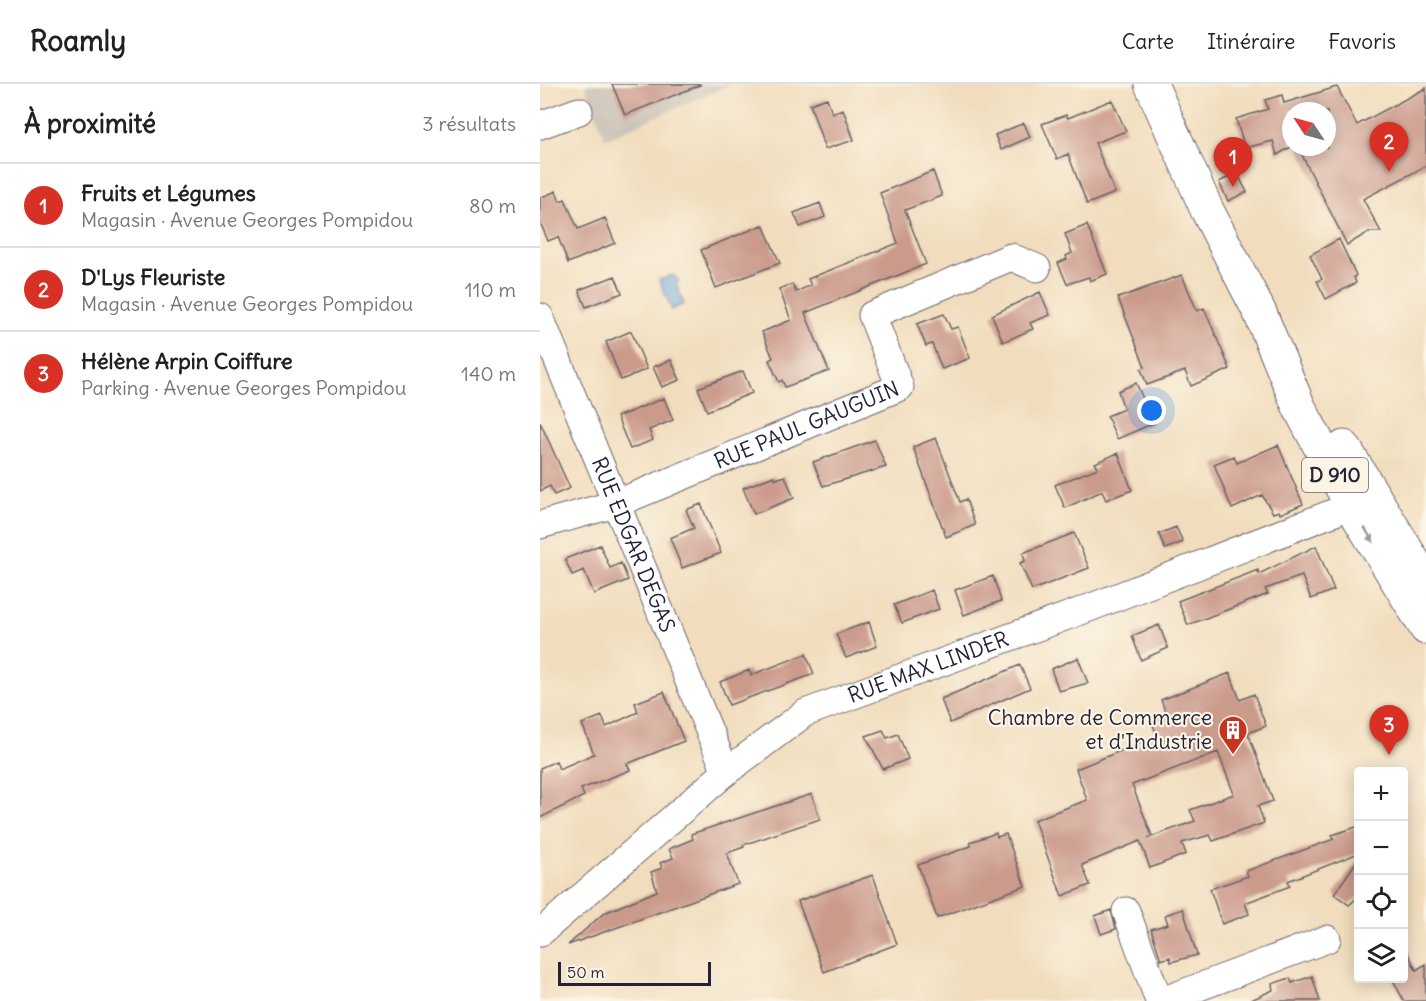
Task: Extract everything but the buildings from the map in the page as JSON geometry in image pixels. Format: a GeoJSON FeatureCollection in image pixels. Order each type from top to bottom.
{"type":"FeatureCollection","features":[{"type":"Feature","properties":{"kind":"main road","name":"D 910"},"geometry":{"type":"LineString","coordinates":[[1150,84],[1207,210],[1260,313],[1299,407],[1362,501],[1426,582]]}},
{"type":"Feature","properties":{"kind":"main road","name":"D 910"},"geometry":{"type":"LineString","coordinates":[[1362,501],[1426,628]]}},
{"type":"Feature","properties":{"kind":"street"},"geometry":{"type":"LineString","coordinates":[[540,125],[579,111]]}},
{"type":"Feature","properties":{"kind":"street","name":"RUE PAUL GAUGUIN"},"geometry":{"type":"LineString","coordinates":[[540,525],[615,504],[900,387],[872,315],[1011,257],[1037,267]]}},
{"type":"Feature","properties":{"kind":"street","name":"RUE EDGAR DEGAS"},"geometry":{"type":"LineString","coordinates":[[540,317],[726,772]]}},
{"type":"Feature","properties":{"kind":"street","name":"RUE MAX LINDER"},"geometry":{"type":"LineString","coordinates":[[540,933],[726,772],[805,713],[1089,608],[1362,501]]}},
{"type":"Feature","properties":{"kind":"street"},"geometry":{"type":"LineString","coordinates":[[1126,911],[1160,1001],[1327,939]]}},
{"type":"Feature","properties":{"kind":"shaded area"},"geometry":{"type":"Polygon","coordinates":[[[585,84],[731,84],[605,139],[585,84]]]}},
{"type":"Feature","properties":{"kind":"water"},"geometry":{"type":"Polygon","coordinates":[[[673,275],[679,281],[676,283],[684,304],[672,310],[659,280],[673,275]]]}},
{"type":"Feature","properties":{"kind":"place","name":"D'Lys Fleuriste"},"geometry":{"type":"Point","coordinates":[1389,172]}},
{"type":"Feature","properties":{"kind":"place","name":"Fruits et Légumes"},"geometry":{"type":"Point","coordinates":[1233,187]}},
{"type":"Feature","properties":{"kind":"place","name":"Hélène Arpin Coiffure"},"geometry":{"type":"Point","coordinates":[1389,755]}},
{"type":"Feature","properties":{"kind":"place","name":"Chambre de Commerce et d'Industrie"},"geometry":{"type":"Point","coordinates":[1233,756]}}]}
